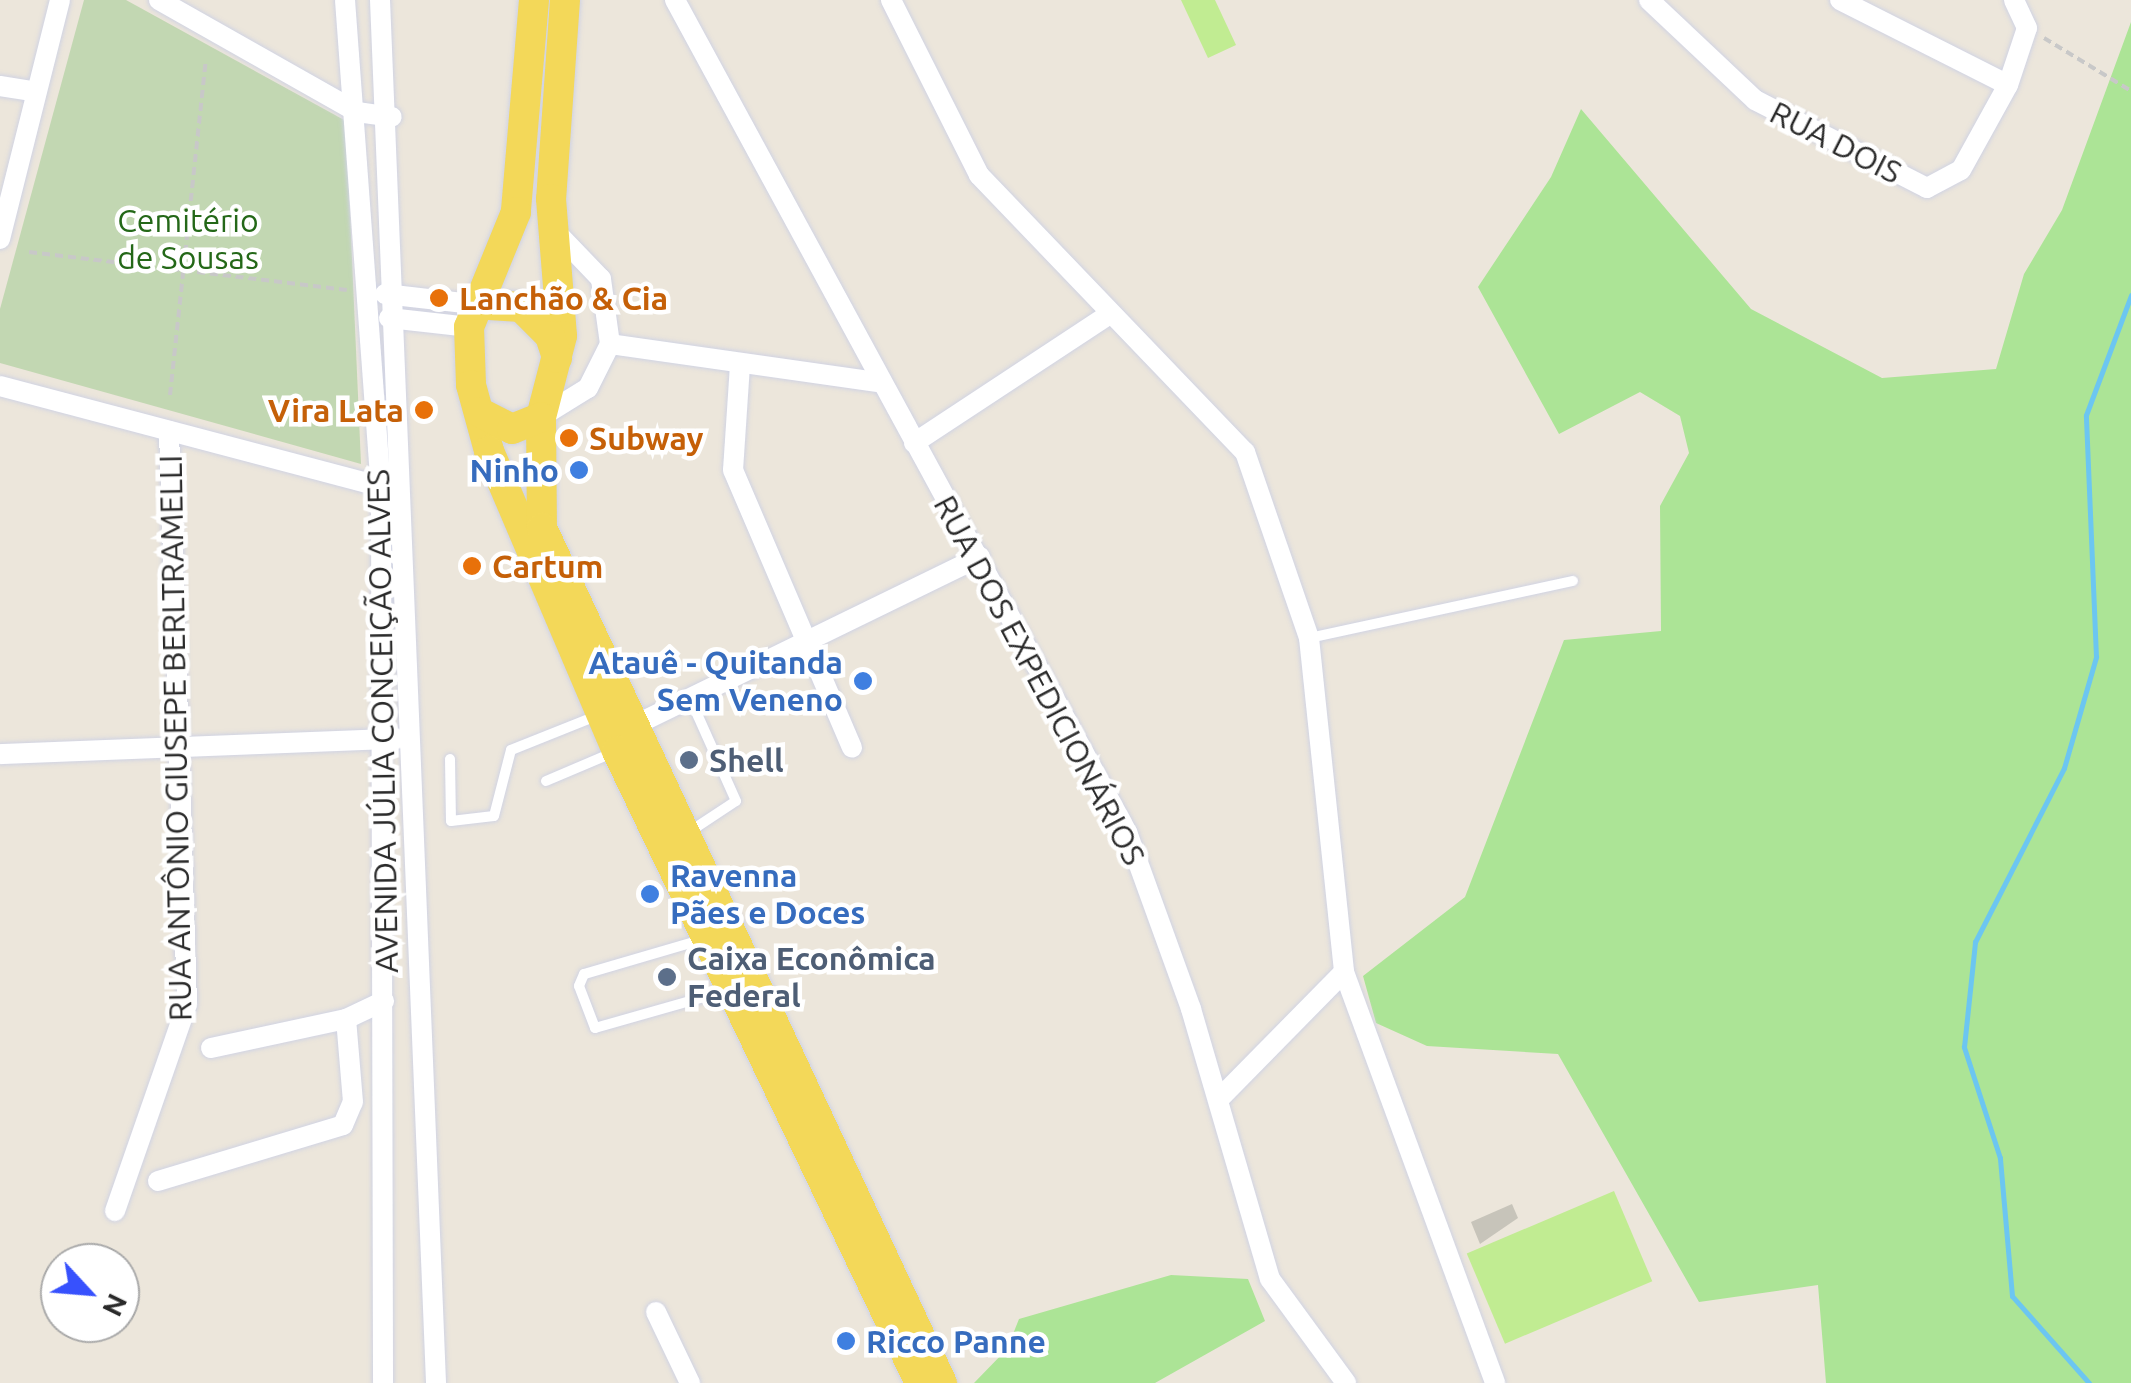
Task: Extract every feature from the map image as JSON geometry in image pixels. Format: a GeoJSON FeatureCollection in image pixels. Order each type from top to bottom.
{"type":"FeatureCollection","features":[{"type":"Feature","properties":{"kind":"main road"},"geometry":{"type":"LineString","coordinates":[[534,0],[516,212],[471,316],[479,412],[511,514],[602,714],[625,738],[684,835],[942,1383]]}},
{"type":"Feature","properties":{"kind":"main road"},"geometry":{"type":"LineString","coordinates":[[565,0],[554,229],[558,361],[541,416],[542,528],[709,938],[920,1383]]}},
{"type":"Feature","properties":{"kind":"main road"},"geometry":{"type":"LineString","coordinates":[[471,316],[521,307],[550,336],[558,361]]}},
{"type":"Feature","properties":{"kind":"main road"},"geometry":{"type":"LineString","coordinates":[[479,412],[512,429],[541,416]]}},
{"type":"Feature","properties":{"kind":"street"},"geometry":{"type":"LineString","coordinates":[[0,239],[60,0]]}},
{"type":"Feature","properties":{"kind":"street"},"geometry":{"type":"LineString","coordinates":[[160,0],[357,112],[392,117]]}},
{"type":"Feature","properties":{"kind":"street","name":"AVENIDA JÚLIA CONCEIÇÃO ALVES"},"geometry":{"type":"LineString","coordinates":[[345,0],[372,292],[381,487],[386,740],[383,1383]]}},
{"type":"Feature","properties":{"kind":"street","name":"AVENIDA JÚLIA CONCEIÇÃO ALVES"},"geometry":{"type":"LineString","coordinates":[[380,0],[392,117],[436,1383]]}},
{"type":"Feature","properties":{"kind":"street","name":"RUA DOS EXPEDICIONÁRIOS"},"geometry":{"type":"LineString","coordinates":[[675,0],[878,382],[980,557],[1127,832],[1219,1099],[1270,1279],[1346,1383]]}},
{"type":"Feature","properties":{"kind":"street"},"geometry":{"type":"LineString","coordinates":[[891,0],[979,176],[1108,316],[1245,452],[1309,638],[1344,972],[1495,1383]]}},
{"type":"Feature","properties":{"kind":"street","name":"RUA DOIS"},"geometry":{"type":"LineString","coordinates":[[1649,0],[1755,100],[1926,188],[1962,170],[2008,86],[2026,28]]}},
{"type":"Feature","properties":{"kind":"street"},"geometry":{"type":"LineString","coordinates":[[1840,0],[2008,86]]}},
{"type":"Feature","properties":{"kind":"street"},"geometry":{"type":"LineString","coordinates":[[2014,0],[2026,28]]}},
{"type":"Feature","properties":{"kind":"street"},"geometry":{"type":"LineString","coordinates":[[0,86],[36,92]]}},
{"type":"Feature","properties":{"kind":"street"},"geometry":{"type":"LineString","coordinates":[[541,416],[588,388],[610,344],[601,279],[554,229]]}},
{"type":"Feature","properties":{"kind":"street"},"geometry":{"type":"LineString","coordinates":[[372,292],[398,295],[471,316]]}},
{"type":"Feature","properties":{"kind":"street"},"geometry":{"type":"LineString","coordinates":[[372,316],[471,316]]}},
{"type":"Feature","properties":{"kind":"street"},"geometry":{"type":"LineString","coordinates":[[914,443],[1108,316]]}},
{"type":"Feature","properties":{"kind":"street"},"geometry":{"type":"LineString","coordinates":[[610,344],[878,382]]}},
{"type":"Feature","properties":{"kind":"street"},"geometry":{"type":"LineString","coordinates":[[740,365],[733,470],[803,642],[852,748]]}},
{"type":"Feature","properties":{"kind":"street"},"geometry":{"type":"LineString","coordinates":[[0,386],[406,492]]}},
{"type":"Feature","properties":{"kind":"street","name":"RUA ANTÔNIO GIUSEPE BERLTRAMELLI"},"geometry":{"type":"LineString","coordinates":[[115,1211],[187,1004],[170,431]]}},
{"type":"Feature","properties":{"kind":"street"},"geometry":{"type":"LineString","coordinates":[[625,738],[690,698],[980,557]]}},
{"type":"Feature","properties":{"kind":"street"},"geometry":{"type":"LineString","coordinates":[[0,754],[414,738]]}},
{"type":"Feature","properties":{"kind":"street"},"geometry":{"type":"LineString","coordinates":[[1219,1099],[1344,972]]}},
{"type":"Feature","properties":{"kind":"street"},"geometry":{"type":"LineString","coordinates":[[210,1048],[346,1020],[384,1001]]}},
{"type":"Feature","properties":{"kind":"street"},"geometry":{"type":"LineString","coordinates":[[158,1181],[342,1125],[353,1102],[346,1020]]}},
{"type":"Feature","properties":{"kind":"street"},"geometry":{"type":"LineString","coordinates":[[656,1312],[690,1383]]}},
{"type":"Feature","properties":{"kind":"lane"},"geometry":{"type":"LineString","coordinates":[[1309,638],[1573,581]]}},
{"type":"Feature","properties":{"kind":"lane"},"geometry":{"type":"LineString","coordinates":[[684,835],[736,801],[690,698]]}},
{"type":"Feature","properties":{"kind":"lane"},"geometry":{"type":"LineString","coordinates":[[450,759],[451,821],[494,816],[511,750],[602,714]]}},
{"type":"Feature","properties":{"kind":"lane"},"geometry":{"type":"LineString","coordinates":[[546,781],[625,738]]}},
{"type":"Feature","properties":{"kind":"lane"},"geometry":{"type":"LineString","coordinates":[[709,938],[584,974],[579,986],[595,1028],[732,989]]}},
{"type":"Feature","properties":{"kind":"path"},"geometry":{"type":"LineString","coordinates":[[2026,28],[2131,91]]}},
{"type":"Feature","properties":{"kind":"path"},"geometry":{"type":"LineString","coordinates":[[170,395],[206,60]]}},
{"type":"Feature","properties":{"kind":"path"},"geometry":{"type":"LineString","coordinates":[[29,252],[183,274],[372,292]]}},
{"type":"Feature","properties":{"kind":"green space","name":"Cemitério de Sousas"},"geometry":{"type":"Polygon","coordinates":[[[84,0],[126,0],[346,121],[361,464],[0,363],[0,309],[84,0]]]}},
{"type":"Feature","properties":{"kind":"green space"},"geometry":{"type":"Polygon","coordinates":[[[1181,0],[1215,0],[1236,45],[1208,58],[1181,0]]]}},
{"type":"Feature","properties":{"kind":"green space"},"geometry":{"type":"Polygon","coordinates":[[[2131,22],[2131,1383],[1826,1383],[1818,1285],[1699,1302],[1558,1054],[1427,1046],[1376,1023],[1363,976],[1465,897],[1564,640],[1661,631],[1660,506],[1689,453],[1680,416],[1640,392],[1559,434],[1478,287],[1551,177],[1581,109],[1751,309],[1882,378],[1996,369],[2024,274],[2062,210],[2131,22]]]}},
{"type":"Feature","properties":{"kind":"green space"},"geometry":{"type":"Polygon","coordinates":[[[1614,1191],[1652,1281],[1505,1344],[1467,1254],[1614,1191]]]}},
{"type":"Feature","properties":{"kind":"green space"},"geometry":{"type":"Polygon","coordinates":[[[1171,1275],[1248,1279],[1265,1321],[1155,1383],[974,1383],[1007,1349],[1019,1319],[1171,1275]]]}},
{"type":"Feature","properties":{"kind":"building"},"geometry":{"type":"Polygon","coordinates":[[[1512,1204],[1518,1218],[1480,1244],[1471,1222],[1512,1204]]]}},
{"type":"Feature","properties":{"kind":"waterway"},"geometry":{"type":"LineString","coordinates":[[2089,1383],[2012,1296],[2000,1158],[1964,1047],[1975,942],[2064,768],[2096,657],[2086,415],[2131,295]]}},
{"type":"Feature","properties":{"kind":"place","name":"Lanchão & Cia"},"geometry":{"type":"Point","coordinates":[439,298]}},
{"type":"Feature","properties":{"kind":"place","name":"Vira Lata"},"geometry":{"type":"Point","coordinates":[424,410]}},
{"type":"Feature","properties":{"kind":"place","name":"Subway"},"geometry":{"type":"Point","coordinates":[569,438]}},
{"type":"Feature","properties":{"kind":"place","name":"Ninho"},"geometry":{"type":"Point","coordinates":[579,470]}},
{"type":"Feature","properties":{"kind":"place","name":"Cartum"},"geometry":{"type":"Point","coordinates":[472,566]}},
{"type":"Feature","properties":{"kind":"place","name":"Atauê - Quitanda Sem Veneno"},"geometry":{"type":"Point","coordinates":[863,681]}},
{"type":"Feature","properties":{"kind":"place","name":"Shell"},"geometry":{"type":"Point","coordinates":[689,760]}},
{"type":"Feature","properties":{"kind":"place","name":"Ravenna Pães e Doces"},"geometry":{"type":"Point","coordinates":[650,894]}},
{"type":"Feature","properties":{"kind":"place","name":"Caixa Econômica Federal"},"geometry":{"type":"Point","coordinates":[667,977]}},
{"type":"Feature","properties":{"kind":"place","name":"Ricco Panne"},"geometry":{"type":"Point","coordinates":[846,1341]}}]}
